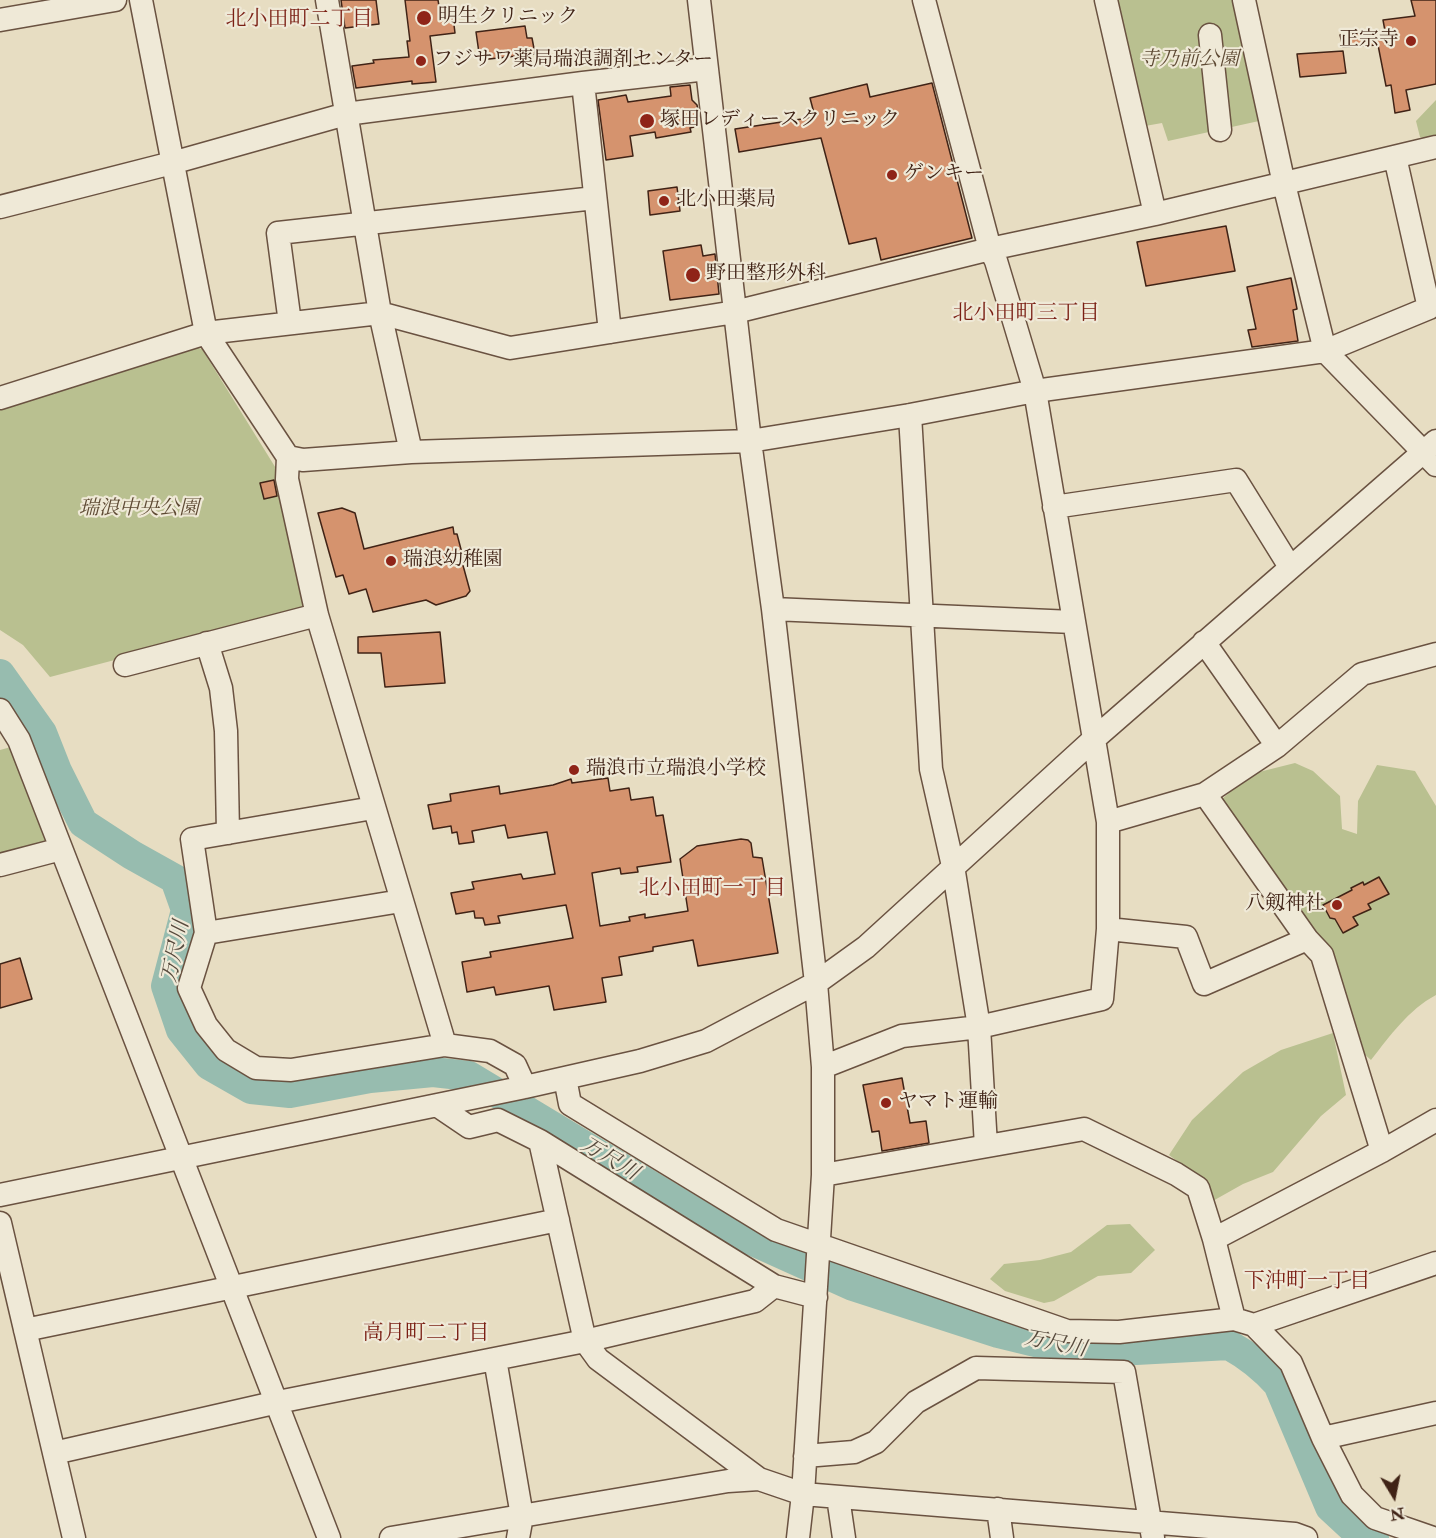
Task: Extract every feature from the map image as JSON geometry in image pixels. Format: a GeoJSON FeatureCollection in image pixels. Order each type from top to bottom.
{"type":"FeatureCollection","features":[{"type":"Feature","properties":{"kind":"street"},"geometry":{"type":"LineString","coordinates":[[0,20],[115,0]]}},
{"type":"Feature","properties":{"kind":"street"},"geometry":{"type":"LineString","coordinates":[[141,0],[206,333],[288,457],[287,479],[317,615],[445,1045]]}},
{"type":"Feature","properties":{"kind":"street"},"geometry":{"type":"LineString","coordinates":[[327,0],[380,313],[411,452]]}},
{"type":"Feature","properties":{"kind":"street"},"geometry":{"type":"LineString","coordinates":[[699,0],[816,983],[823,1067],[824,1175],[803,1494],[798,1538]]}},
{"type":"Feature","properties":{"kind":"street"},"geometry":{"type":"LineString","coordinates":[[823,1067],[902,1036],[979,1027],[1102,999],[1108,929],[1108,822],[1035,391],[996,261],[990,249],[924,0]]}},
{"type":"Feature","properties":{"kind":"street"},"geometry":{"type":"LineString","coordinates":[[1106,0],[1155,214]]}},
{"type":"Feature","properties":{"kind":"street"},"geometry":{"type":"LineString","coordinates":[[0,1194],[438,1106],[640,1061],[706,1041],[816,983],[866,946],[1094,739],[1290,567],[1432,453],[1325,351],[1284,184],[1244,0]]}},
{"type":"Feature","properties":{"kind":"street"},"geometry":{"type":"LineString","coordinates":[[1210,35],[1220,130]]}},
{"type":"Feature","properties":{"kind":"street"},"geometry":{"type":"LineString","coordinates":[[0,207],[172,163],[346,114],[707,69]]}},
{"type":"Feature","properties":{"kind":"street"},"geometry":{"type":"LineString","coordinates":[[583,83],[610,332]]}},
{"type":"Feature","properties":{"kind":"street"},"geometry":{"type":"LineString","coordinates":[[0,398],[206,333],[290,323],[380,313],[510,348],[735,312],[990,249],[1155,214],[1436,147]]}},
{"type":"Feature","properties":{"kind":"street"},"geometry":{"type":"LineString","coordinates":[[288,457],[303,460],[411,452],[750,441],[910,415],[1035,391],[1325,351],[1429,308],[1395,157]]}},
{"type":"Feature","properties":{"kind":"street"},"geometry":{"type":"LineString","coordinates":[[290,323],[278,233],[595,198]]}},
{"type":"Feature","properties":{"kind":"street"},"geometry":{"type":"LineString","coordinates":[[910,415],[931,769],[953,866],[979,1027],[986,1146]]}},
{"type":"Feature","properties":{"kind":"street"},"geometry":{"type":"LineString","coordinates":[[1054,507],[1236,480],[1290,567]]}},
{"type":"Feature","properties":{"kind":"street"},"geometry":{"type":"LineString","coordinates":[[772,609],[1073,622]]}},
{"type":"Feature","properties":{"kind":"street"},"geometry":{"type":"LineString","coordinates":[[125,664],[317,615]]}},
{"type":"Feature","properties":{"kind":"street"},"geometry":{"type":"LineString","coordinates":[[1204,642],[1277,746]]}},
{"type":"Feature","properties":{"kind":"street"},"geometry":{"type":"LineString","coordinates":[[207,644],[221,688],[225,721],[228,833]]}},
{"type":"Feature","properties":{"kind":"street"},"geometry":{"type":"LineString","coordinates":[[1108,822],[1205,794],[1277,746],[1362,674],[1436,654]]}},
{"type":"Feature","properties":{"kind":"street"},"geometry":{"type":"LineString","coordinates":[[0,710],[19,740],[329,1538]]}},
{"type":"Feature","properties":{"kind":"street"},"geometry":{"type":"LineString","coordinates":[[1205,794],[1306,939],[1322,955],[1382,1151]]}},
{"type":"Feature","properties":{"kind":"street"},"geometry":{"type":"LineString","coordinates":[[373,808],[192,839],[206,933],[189,988],[206,1025],[226,1050],[256,1068],[291,1070],[445,1045],[490,1051],[515,1065],[525,1087]]}},
{"type":"Feature","properties":{"kind":"street"},"geometry":{"type":"LineString","coordinates":[[0,865],[61,849]]}},
{"type":"Feature","properties":{"kind":"street"},"geometry":{"type":"LineString","coordinates":[[206,933],[401,901]]}},
{"type":"Feature","properties":{"kind":"street"},"geometry":{"type":"LineString","coordinates":[[1108,929],[1186,937],[1204,984],[1306,939]]}},
{"type":"Feature","properties":{"kind":"street"},"geometry":{"type":"LineString","coordinates":[[565,1078],[570,1104],[776,1230],[1067,1331],[1119,1332],[1244,1322],[1436,1263]]}},
{"type":"Feature","properties":{"kind":"street"},"geometry":{"type":"LineString","coordinates":[[438,1106],[469,1127],[498,1120],[540,1142],[774,1286],[816,1297]]}},
{"type":"Feature","properties":{"kind":"street"},"geometry":{"type":"LineString","coordinates":[[1214,1239],[1382,1151],[1436,1120]]}},
{"type":"Feature","properties":{"kind":"street"},"geometry":{"type":"LineString","coordinates":[[824,1175],[1084,1130],[1176,1174],[1198,1188],[1244,1322],[1291,1363],[1323,1438],[1352,1495],[1375,1518],[1433,1538]]}},
{"type":"Feature","properties":{"kind":"street"},"geometry":{"type":"LineString","coordinates":[[540,1142],[585,1341],[598,1359],[759,1479],[803,1494],[998,1509],[1152,1530],[1299,1537]]}},
{"type":"Feature","properties":{"kind":"street"},"geometry":{"type":"LineString","coordinates":[[26,1330],[558,1220]]}},
{"type":"Feature","properties":{"kind":"street"},"geometry":{"type":"LineString","coordinates":[[0,1223],[74,1538]]}},
{"type":"Feature","properties":{"kind":"street"},"geometry":{"type":"LineString","coordinates":[[54,1453],[278,1402],[585,1341],[755,1301],[774,1286]]}},
{"type":"Feature","properties":{"kind":"street"},"geometry":{"type":"LineString","coordinates":[[495,1359],[522,1516],[518,1538]]}},
{"type":"Feature","properties":{"kind":"street"},"geometry":{"type":"LineString","coordinates":[[805,1456],[854,1452],[876,1442],[916,1402],[976,1368],[1124,1372],[1152,1530]]}},
{"type":"Feature","properties":{"kind":"street"},"geometry":{"type":"LineString","coordinates":[[1323,1438],[1436,1413]]}},
{"type":"Feature","properties":{"kind":"street"},"geometry":{"type":"LineString","coordinates":[[392,1538],[728,1481],[759,1479]]}},
{"type":"Feature","properties":{"kind":"street"},"geometry":{"type":"LineString","coordinates":[[838,1497],[844,1538]]}},
{"type":"Feature","properties":{"kind":"street"},"geometry":{"type":"LineString","coordinates":[[998,1509],[1002,1538]]}},
{"type":"Feature","properties":{"kind":"green space","name":"寺乃前公園"},"geometry":{"type":"Polygon","coordinates":[[[1116,0],[1235,0],[1259,121],[1168,141],[1162,123],[1145,126],[1116,0]]]}},
{"type":"Feature","properties":{"kind":"green space"},"geometry":{"type":"Polygon","coordinates":[[[1436,100],[1436,139],[1420,137],[1416,121],[1436,100]]]}},
{"type":"Feature","properties":{"kind":"green space","name":"瑞浪中央公園"},"geometry":{"type":"Polygon","coordinates":[[[187,345],[202,349],[277,470],[308,603],[301,611],[50,677],[23,645],[0,630],[0,405],[187,345]]]}},
{"type":"Feature","properties":{"kind":"green space"},"geometry":{"type":"Polygon","coordinates":[[[11,747],[50,841],[0,855],[0,750],[11,747]]]}},
{"type":"Feature","properties":{"kind":"green space"},"geometry":{"type":"Polygon","coordinates":[[[1295,763],[1313,771],[1340,796],[1342,829],[1357,834],[1358,801],[1377,765],[1415,771],[1436,806],[1436,995],[1408,1016],[1371,1060],[1355,1046],[1325,943],[1274,879],[1222,799],[1251,774],[1295,763]]]}},
{"type":"Feature","properties":{"kind":"green space"},"geometry":{"type":"Polygon","coordinates":[[[1333,1033],[1346,1095],[1321,1116],[1273,1172],[1243,1184],[1211,1202],[1204,1181],[1169,1155],[1192,1120],[1243,1072],[1281,1050],[1333,1033]]]}},
{"type":"Feature","properties":{"kind":"green space"},"geometry":{"type":"Polygon","coordinates":[[[1130,1224],[1155,1250],[1131,1273],[1098,1276],[1054,1301],[1044,1303],[1005,1291],[990,1279],[1004,1264],[1040,1260],[1071,1252],[1107,1225],[1130,1224]]]}},
{"type":"Feature","properties":{"kind":"building"},"geometry":{"type":"Polygon","coordinates":[[[341,0],[376,0],[379,24],[345,28],[341,0]]]}},
{"type":"Feature","properties":{"kind":"building"},"geometry":{"type":"Polygon","coordinates":[[[405,0],[438,0],[441,19],[453,17],[455,33],[430,36],[436,82],[412,84],[412,81],[356,88],[352,66],[374,63],[373,60],[409,57],[407,41],[410,41],[405,0]]]}},
{"type":"Feature","properties":{"kind":"building","name":"正宗寺"},"geometry":{"type":"Polygon","coordinates":[[[1411,0],[1436,0],[1436,84],[1406,90],[1410,110],[1395,113],[1391,85],[1386,86],[1378,45],[1343,47],[1340,35],[1385,31],[1383,20],[1415,16],[1411,0]]]}},
{"type":"Feature","properties":{"kind":"building"},"geometry":{"type":"Polygon","coordinates":[[[525,26],[527,38],[532,38],[535,54],[480,60],[476,32],[525,26]]]}},
{"type":"Feature","properties":{"kind":"building"},"geometry":{"type":"Polygon","coordinates":[[[1343,51],[1346,73],[1300,77],[1297,54],[1343,51]]]}},
{"type":"Feature","properties":{"kind":"building"},"geometry":{"type":"Polygon","coordinates":[[[932,83],[972,238],[881,260],[876,238],[849,244],[821,138],[739,152],[735,129],[815,117],[810,98],[867,84],[870,97],[932,83]]]}},
{"type":"Feature","properties":{"kind":"building","name":"塚田レディースクリニック"},"geometry":{"type":"Polygon","coordinates":[[[690,85],[692,100],[697,105],[699,116],[694,127],[690,128],[691,132],[656,138],[655,132],[630,136],[633,156],[606,160],[598,100],[626,95],[628,102],[671,96],[670,87],[690,85]]]}},
{"type":"Feature","properties":{"kind":"building","name":"北小田薬局"},"geometry":{"type":"Polygon","coordinates":[[[677,187],[680,211],[650,215],[648,191],[677,187]]]}},
{"type":"Feature","properties":{"kind":"building"},"geometry":{"type":"Polygon","coordinates":[[[1226,226],[1235,271],[1146,286],[1137,242],[1226,226]]]}},
{"type":"Feature","properties":{"kind":"building","name":"野田整形外科"},"geometry":{"type":"Polygon","coordinates":[[[701,245],[703,256],[715,254],[719,294],[670,300],[663,251],[701,245]]]}},
{"type":"Feature","properties":{"kind":"building"},"geometry":{"type":"Polygon","coordinates":[[[1291,278],[1297,309],[1293,310],[1298,341],[1252,347],[1248,330],[1256,329],[1247,287],[1291,278]]]}},
{"type":"Feature","properties":{"kind":"building"},"geometry":{"type":"Polygon","coordinates":[[[274,480],[277,496],[264,499],[260,483],[274,480]]]}},
{"type":"Feature","properties":{"kind":"building"},"geometry":{"type":"Polygon","coordinates":[[[342,508],[355,513],[364,549],[453,527],[454,534],[457,534],[470,591],[466,596],[436,605],[426,600],[373,612],[366,589],[349,594],[343,575],[336,577],[318,513],[342,508]]]}},
{"type":"Feature","properties":{"kind":"building"},"geometry":{"type":"Polygon","coordinates":[[[440,632],[445,683],[385,687],[381,653],[358,653],[358,637],[440,632]]]}},
{"type":"Feature","properties":{"kind":"building"},"geometry":{"type":"Polygon","coordinates":[[[608,778],[610,791],[629,788],[631,800],[653,797],[656,816],[663,815],[671,862],[637,867],[638,872],[621,874],[620,868],[592,873],[600,926],[630,921],[629,917],[645,914],[645,918],[688,911],[680,859],[697,846],[741,839],[748,840],[751,843],[753,857],[762,858],[778,953],[698,966],[693,940],[653,947],[653,951],[619,957],[622,975],[602,978],[606,1002],[554,1010],[549,986],[496,995],[494,987],[467,992],[462,962],[491,957],[490,952],[573,938],[566,905],[498,916],[500,923],[485,925],[483,918],[475,918],[474,911],[456,914],[451,893],[474,889],[472,882],[521,874],[523,879],[555,874],[547,832],[508,838],[505,825],[472,831],[474,842],[459,844],[457,832],[452,833],[451,826],[433,829],[428,805],[451,801],[450,794],[499,786],[500,794],[553,785],[571,779],[572,783],[608,778]]]}},
{"type":"Feature","properties":{"kind":"building","name":"八剱神社"},"geometry":{"type":"Polygon","coordinates":[[[1379,877],[1389,894],[1368,904],[1371,909],[1353,917],[1358,925],[1343,933],[1335,919],[1330,918],[1323,905],[1363,882],[1364,885],[1379,877]]]}},
{"type":"Feature","properties":{"kind":"building"},"geometry":{"type":"Polygon","coordinates":[[[20,958],[32,999],[0,1008],[0,964],[20,958]]]}},
{"type":"Feature","properties":{"kind":"building","name":"ヤマト運輸"},"geometry":{"type":"Polygon","coordinates":[[[902,1078],[910,1123],[926,1121],[929,1143],[882,1151],[879,1131],[872,1132],[863,1085],[902,1078]]]}},
{"type":"Feature","properties":{"kind":"waterway","name":"万尺川"},"geometry":{"type":"LineString","coordinates":[[0,674],[42,733],[57,771],[83,823],[132,855],[175,879],[186,910],[166,986],[181,1030],[209,1065],[251,1089],[290,1093],[370,1078],[433,1072],[469,1076],[711,1222],[853,1286],[998,1333],[1080,1353],[1229,1345],[1255,1362],[1278,1384],[1330,1507],[1357,1532],[1374,1538]]}},
{"type":"Feature","properties":{"kind":"place","name":"明生クリニック"},"geometry":{"type":"Point","coordinates":[424,18]}},
{"type":"Feature","properties":{"kind":"place","name":"正宗寺"},"geometry":{"type":"Point","coordinates":[1411,41]}},
{"type":"Feature","properties":{"kind":"place","name":"フジサワ薬局瑞浪調剤センター"},"geometry":{"type":"Point","coordinates":[421,61]}},
{"type":"Feature","properties":{"kind":"place","name":"塚田レディースクリニック"},"geometry":{"type":"Point","coordinates":[647,121]}},
{"type":"Feature","properties":{"kind":"place","name":"ゲンキー"},"geometry":{"type":"Point","coordinates":[892,175]}},
{"type":"Feature","properties":{"kind":"place","name":"北小田薬局"},"geometry":{"type":"Point","coordinates":[664,201]}},
{"type":"Feature","properties":{"kind":"place","name":"野田整形外科"},"geometry":{"type":"Point","coordinates":[693,275]}},
{"type":"Feature","properties":{"kind":"place","name":"瑞浪幼稚園"},"geometry":{"type":"Point","coordinates":[391,561]}},
{"type":"Feature","properties":{"kind":"place","name":"瑞浪市立瑞浪小学校"},"geometry":{"type":"Point","coordinates":[574,770]}},
{"type":"Feature","properties":{"kind":"place","name":"八剱神社"},"geometry":{"type":"Point","coordinates":[1337,905]}},
{"type":"Feature","properties":{"kind":"place","name":"ヤマト運輸"},"geometry":{"type":"Point","coordinates":[886,1103]}},
{"type":"Feature","properties":{"kind":"district","name":"北小田町二丁目"},"geometry":{"type":"Point","coordinates":[299,20]}},
{"type":"Feature","properties":{"kind":"district","name":"北小田町三丁目"},"geometry":{"type":"Point","coordinates":[1026,314]}},
{"type":"Feature","properties":{"kind":"district","name":"北小田町一丁目"},"geometry":{"type":"Point","coordinates":[712,889]}},
{"type":"Feature","properties":{"kind":"district","name":"下沖町一丁目"},"geometry":{"type":"Point","coordinates":[1307,1282]}},
{"type":"Feature","properties":{"kind":"district","name":"高月町二丁目"},"geometry":{"type":"Point","coordinates":[426,1334]}}]}
